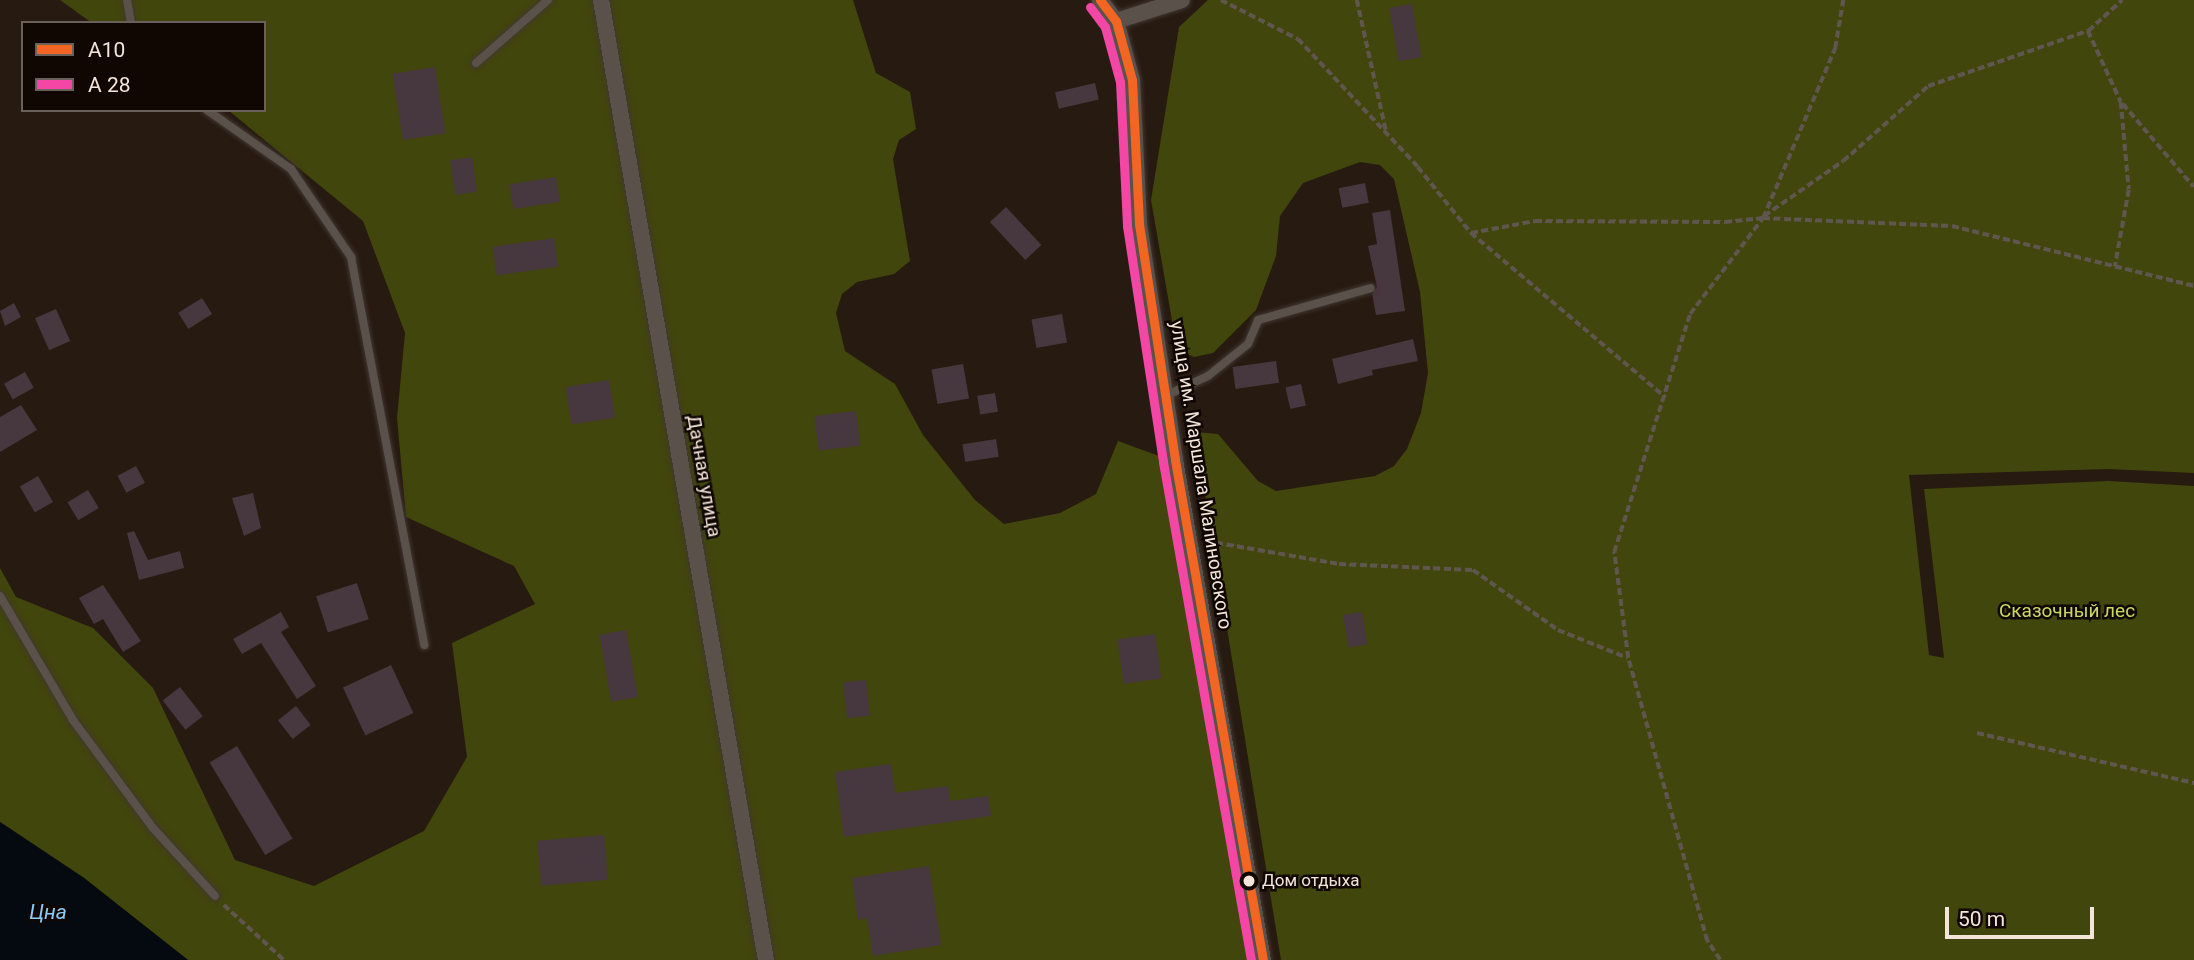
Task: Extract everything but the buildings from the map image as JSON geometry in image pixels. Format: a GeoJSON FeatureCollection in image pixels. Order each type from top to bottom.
{"type":"FeatureCollection","features":[{"type":"Feature","properties":{"kind":"street","name":"Дачная улица"},"geometry":{"type":"LineString","coordinates":[[601,0],[766,960]]}},
{"type":"Feature","properties":{"kind":"street","name":"улица им. Маршала Малиновского"},"geometry":{"type":"LineString","coordinates":[[1100,0],[1116,21],[1132,80],[1139,225],[1165,396],[1263,960]]}},
{"type":"Feature","properties":{"kind":"street"},"geometry":{"type":"LineString","coordinates":[[1116,21],[1182,0]]}},
{"type":"Feature","properties":{"kind":"lane"},"geometry":{"type":"LineString","coordinates":[[127,0],[131,21]]}},
{"type":"Feature","properties":{"kind":"lane"},"geometry":{"type":"LineString","coordinates":[[476,63],[548,0]]}},
{"type":"Feature","properties":{"kind":"lane"},"geometry":{"type":"LineString","coordinates":[[211,112],[291,169],[351,257],[424,645]]}},
{"type":"Feature","properties":{"kind":"lane"},"geometry":{"type":"LineString","coordinates":[[1165,396],[1208,376],[1248,344],[1258,320],[1371,288]]}},
{"type":"Feature","properties":{"kind":"lane"},"geometry":{"type":"LineString","coordinates":[[0,596],[73,720],[153,828],[215,896]]}},
{"type":"Feature","properties":{"kind":"path"},"geometry":{"type":"LineString","coordinates":[[1220,0],[1298,39],[1386,134],[1471,233],[1666,398]]}},
{"type":"Feature","properties":{"kind":"path"},"geometry":{"type":"LineString","coordinates":[[1357,0],[1386,134]]}},
{"type":"Feature","properties":{"kind":"path"},"geometry":{"type":"LineString","coordinates":[[1720,960],[1707,942],[1628,658],[1615,552],[1666,398],[1690,314],[1763,218],[1835,48],[1843,0]]}},
{"type":"Feature","properties":{"kind":"path"},"geometry":{"type":"LineString","coordinates":[[1763,218],[1843,161],[1928,86],[2088,31],[2122,0]]}},
{"type":"Feature","properties":{"kind":"path"},"geometry":{"type":"LineString","coordinates":[[2088,31],[2121,102],[2194,187]]}},
{"type":"Feature","properties":{"kind":"path"},"geometry":{"type":"LineString","coordinates":[[2115,267],[2129,190],[2121,102]]}},
{"type":"Feature","properties":{"kind":"path"},"geometry":{"type":"LineString","coordinates":[[1471,233],[1535,221],[1726,222],[1763,218],[1952,226],[2194,285]]}},
{"type":"Feature","properties":{"kind":"path"},"geometry":{"type":"LineString","coordinates":[[1189,538],[1339,564],[1473,570],[1558,630],[1628,658]]}},
{"type":"Feature","properties":{"kind":"path"},"geometry":{"type":"LineString","coordinates":[[1977,733],[2194,783]]}},
{"type":"Feature","properties":{"kind":"path"},"geometry":{"type":"LineString","coordinates":[[215,896],[284,960]]}},
{"type":"Feature","properties":{"kind":"green space"},"geometry":{"type":"Polygon","coordinates":[[[60,0],[853,0],[876,73],[910,92],[916,129],[899,140],[893,159],[910,261],[894,274],[857,282],[842,294],[836,313],[845,351],[895,384],[923,435],[975,500],[1004,524],[1060,513],[1096,494],[1118,441],[1170,460],[1249,960],[188,960],[84,878],[0,822],[0,568],[16,597],[93,628],[153,688],[235,860],[314,886],[424,831],[467,757],[452,643],[535,604],[514,566],[406,517],[397,418],[405,333],[363,221],[230,112],[266,112],[266,21],[89,21],[60,0]]]}},
{"type":"Feature","properties":{"kind":"green space","name":"Сказочный лес"},"geometry":{"type":"Polygon","coordinates":[[[1208,0],[2194,0],[2194,473],[2109,469],[1909,475],[1929,655],[1944,658],[1924,489],[2109,481],[2194,486],[2194,960],[1281,960],[1195,432],[1218,434],[1258,481],[1276,491],[1375,476],[1394,466],[1407,449],[1421,413],[1428,373],[1420,292],[1394,179],[1380,165],[1360,162],[1303,183],[1280,216],[1276,256],[1256,310],[1213,353],[1194,357],[1177,349],[1151,200],[1179,27],[1208,0]]]}},
{"type":"Feature","properties":{"kind":"water","name":"Цна"},"geometry":{"type":"Polygon","coordinates":[[[0,822],[84,878],[188,960],[0,960],[0,822]]]}},
{"type":"Feature","properties":{"kind":"transit line","name":"А10"},"geometry":{"type":"LineString","coordinates":[[1100,0],[1116,21],[1132,80],[1139,224],[1175,460],[1263,960]]}},
{"type":"Feature","properties":{"kind":"transit line"},"geometry":{"type":"LineString","coordinates":[[1090,7],[1105,27],[1120,82],[1127,226],[1163,462],[1251,960]]}},
{"type":"Feature","properties":{"kind":"place","name":"Дом отдыха"},"geometry":{"type":"Point","coordinates":[1249,881]}}]}
